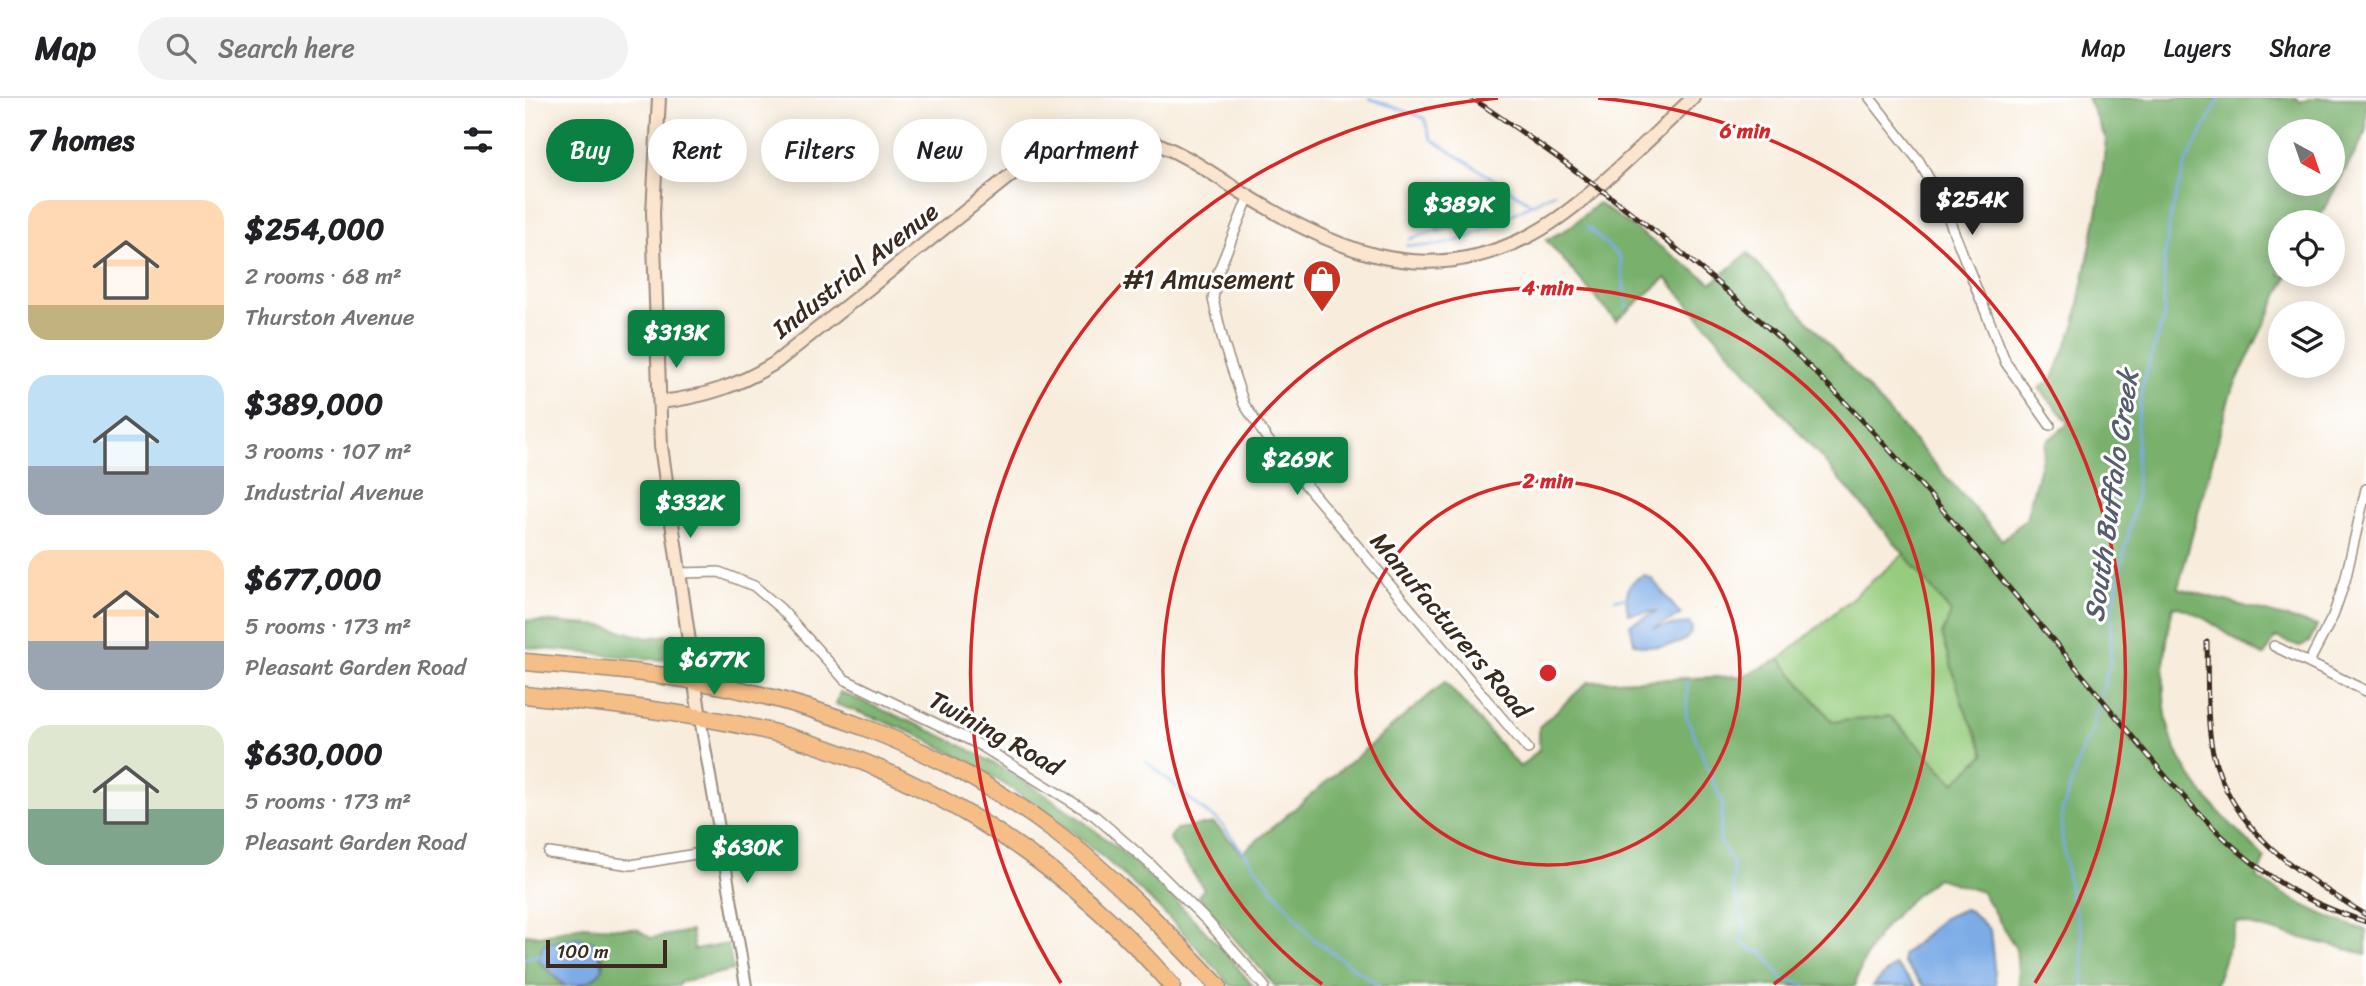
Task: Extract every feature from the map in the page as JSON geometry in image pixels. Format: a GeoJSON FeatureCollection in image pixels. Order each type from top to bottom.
{"type":"FeatureCollection","features":[{"type":"Feature","properties":{"kind":"highway"},"geometry":{"type":"LineString","coordinates":[[525,662],[695,681],[783,701],[858,725],[927,754],[975,779],[1056,832],[1104,871],[1218,986]]}},
{"type":"Feature","properties":{"kind":"highway"},"geometry":{"type":"LineString","coordinates":[[525,695],[638,706],[751,727],[834,751],[892,774],[947,803],[1032,856],[1076,892],[1172,986]]}},
{"type":"Feature","properties":{"kind":"main road"},"geometry":{"type":"LineString","coordinates":[[659,98],[653,213],[666,498],[700,719]]}},
{"type":"Feature","properties":{"kind":"main road","name":"Industrial Avenue"},"geometry":{"type":"LineString","coordinates":[[660,402],[718,392],[746,381],[775,363],[1027,162],[1057,145],[1088,137],[1142,139],[1182,155],[1329,242],[1378,258],[1422,262],[1473,257],[1511,245],[1557,219],[1693,98]]}},
{"type":"Feature","properties":{"kind":"street"},"geometry":{"type":"LineString","coordinates":[[1870,98],[1919,161],[1943,202],[1989,326],[2006,363],[2050,425]]}},
{"type":"Feature","properties":{"kind":"street","name":"Manufacturers Road"},"geometry":{"type":"LineString","coordinates":[[1249,197],[1217,275],[1213,299],[1224,345],[1244,404],[1268,440],[1528,749]]}},
{"type":"Feature","properties":{"kind":"street"},"geometry":{"type":"LineString","coordinates":[[2309,662],[2333,616],[2345,582],[2366,489]]}},
{"type":"Feature","properties":{"kind":"street","name":"Twining Road"},"geometry":{"type":"LineString","coordinates":[[679,573],[702,570],[719,572],[754,586],[781,609],[844,679],[978,744],[1095,816],[1200,913],[1265,986]]}},
{"type":"Feature","properties":{"kind":"street"},"geometry":{"type":"LineString","coordinates":[[2274,646],[2366,691]]}},
{"type":"Feature","properties":{"kind":"street"},"geometry":{"type":"LineString","coordinates":[[700,719],[725,849],[746,986]]}},
{"type":"Feature","properties":{"kind":"street"},"geometry":{"type":"LineString","coordinates":[[548,853],[631,864],[725,849]]}},
{"type":"Feature","properties":{"kind":"green space"},"geometry":{"type":"Polygon","coordinates":[[[2087,98],[2297,98],[2300,102],[2309,98],[2366,98],[2366,133],[2345,171],[2345,119],[2268,119],[2268,196],[2331,196],[2324,210],[2268,210],[2268,287],[2282,287],[2275,301],[2268,301],[2268,316],[2230,395],[2178,588],[2317,626],[2309,642],[2301,647],[2276,637],[2264,656],[2197,614],[2173,606],[2164,687],[2167,719],[2175,747],[2189,774],[2209,800],[2265,858],[2257,878],[2309,908],[2366,930],[2366,954],[2237,922],[2215,986],[2019,986],[2016,949],[1982,892],[1937,878],[1910,900],[1886,925],[1868,953],[1855,986],[1275,986],[1198,896],[1204,889],[1169,839],[1176,829],[1214,823],[1242,853],[1445,682],[1520,767],[1539,750],[1539,727],[1588,682],[1743,676],[1780,659],[1833,722],[1890,716],[1954,783],[1985,754],[1962,702],[1942,634],[1951,613],[1904,554],[1666,278],[1616,321],[1546,240],[1569,228],[1598,203],[1712,283],[1748,253],[2002,540],[2026,519],[2046,442],[2069,423],[2039,388],[2053,378],[2075,324],[2099,203],[2106,139],[2087,98]]]}},
{"type":"Feature","properties":{"kind":"green space"},"geometry":{"type":"Polygon","coordinates":[[[1904,554],[1951,613],[1962,702],[1985,754],[1954,783],[1890,716],[1833,722],[1780,659],[1904,554]]]}},
{"type":"Feature","properties":{"kind":"green space"},"geometry":{"type":"Polygon","coordinates":[[[525,620],[604,626],[647,638],[675,634],[675,652],[662,660],[525,647],[525,620]]]}},
{"type":"Feature","properties":{"kind":"green space"},"geometry":{"type":"Polygon","coordinates":[[[840,692],[964,747],[1020,778],[1057,803],[1162,888],[1194,919],[1253,986],[1231,986],[1164,913],[1128,879],[1052,817],[969,763],[925,739],[836,704],[840,692]]]}},
{"type":"Feature","properties":{"kind":"green space"},"geometry":{"type":"Polygon","coordinates":[[[581,926],[637,929],[651,938],[691,931],[694,950],[728,944],[733,970],[681,982],[678,986],[578,986],[599,973],[603,958],[578,937],[543,945],[539,961],[565,986],[525,986],[525,934],[540,936],[581,926]]]}},
{"type":"Feature","properties":{"kind":"water"},"geometry":{"type":"Polygon","coordinates":[[[1452,196],[1473,204],[1475,213],[1468,224],[1437,232],[1435,226],[1452,196]]]}},
{"type":"Feature","properties":{"kind":"water"},"geometry":{"type":"Polygon","coordinates":[[[1644,575],[1652,579],[1681,615],[1653,628],[1689,623],[1692,627],[1690,634],[1684,640],[1668,646],[1634,643],[1630,624],[1658,611],[1628,614],[1630,586],[1644,575]]]}},
{"type":"Feature","properties":{"kind":"water"},"geometry":{"type":"Polygon","coordinates":[[[1964,909],[1970,911],[1990,930],[1996,986],[1924,986],[1903,962],[1903,955],[1942,919],[1964,909]]]}},
{"type":"Feature","properties":{"kind":"water"},"geometry":{"type":"Polygon","coordinates":[[[578,937],[597,944],[603,968],[596,977],[587,982],[565,986],[539,961],[543,944],[578,937]]]}},
{"type":"Feature","properties":{"kind":"water"},"geometry":{"type":"Polygon","coordinates":[[[1895,965],[1916,986],[1872,986],[1895,965]]]}},
{"type":"Feature","properties":{"kind":"waterway"},"geometry":{"type":"LineString","coordinates":[[1369,98],[1424,118],[1431,139],[1532,204],[1554,193]]}},
{"type":"Feature","properties":{"kind":"waterway","name":"South Buffalo Creek"},"geometry":{"type":"LineString","coordinates":[[2084,986],[2082,935],[2070,894],[2062,837],[2062,812],[2082,749],[2091,734],[2110,661],[2112,610],[2136,499],[2137,427],[2143,382],[2164,317],[2164,260],[2171,213],[2186,163],[2220,98]]}},
{"type":"Feature","properties":{"kind":"waterway"},"geometry":{"type":"LineString","coordinates":[[1406,245],[1426,246],[1458,241],[1487,229],[1532,204]]}},
{"type":"Feature","properties":{"kind":"waterway"},"geometry":{"type":"LineString","coordinates":[[1587,227],[1620,257],[1627,308]]}},
{"type":"Feature","properties":{"kind":"waterway"},"geometry":{"type":"LineString","coordinates":[[1410,239],[1436,230]]}},
{"type":"Feature","properties":{"kind":"waterway"},"geometry":{"type":"LineString","coordinates":[[1615,599],[1626,598]]}},
{"type":"Feature","properties":{"kind":"waterway"},"geometry":{"type":"LineString","coordinates":[[1688,680],[1686,715],[1723,805],[1719,839],[1734,866],[1732,885],[1746,931],[1739,940],[1754,952],[1762,951],[1784,981],[1806,986]]}},
{"type":"Feature","properties":{"kind":"waterway"},"geometry":{"type":"LineString","coordinates":[[1146,762],[1218,820],[1313,939],[1379,986]]}},
{"type":"Feature","properties":{"kind":"waterway"},"geometry":{"type":"LineString","coordinates":[[525,958],[543,954]]}},
{"type":"Feature","properties":{"kind":"railway"},"geometry":{"type":"LineString","coordinates":[[1472,98],[1626,208],[1724,288],[1817,374],[1917,481],[2150,758],[2229,843],[2296,893],[2366,922]]}},
{"type":"Feature","properties":{"kind":"railway"},"geometry":{"type":"LineString","coordinates":[[2207,642],[2208,709],[2212,748],[2221,777],[2234,803],[2251,826],[2293,866],[2366,915]]}},
{"type":"Feature","properties":{"kind":"place","name":"#1 Amusement"},"geometry":{"type":"Point","coordinates":[1322,313]}}]}
